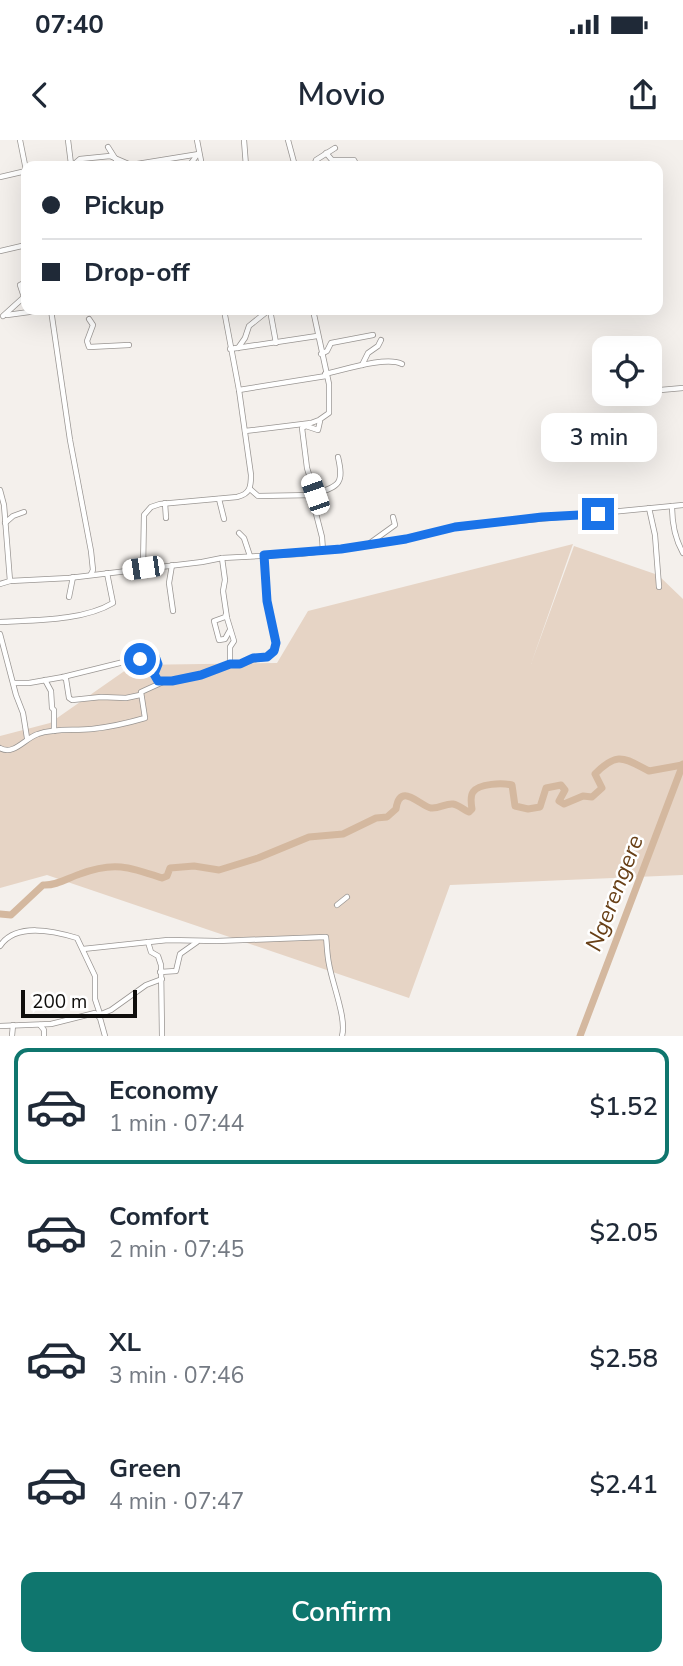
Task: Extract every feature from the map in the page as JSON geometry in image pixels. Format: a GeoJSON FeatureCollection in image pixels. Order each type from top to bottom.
{"type":"FeatureCollection","features":[{"type":"Feature","properties":{"kind":"street"},"geometry":{"type":"LineString","coordinates":[[20,140],[24,161]]}},
{"type":"Feature","properties":{"kind":"street"},"geometry":{"type":"LineString","coordinates":[[68,140],[71,161]]}},
{"type":"Feature","properties":{"kind":"street"},"geometry":{"type":"LineString","coordinates":[[197,140],[200,161]]}},
{"type":"Feature","properties":{"kind":"street"},"geometry":{"type":"LineString","coordinates":[[244,140],[246,161]]}},
{"type":"Feature","properties":{"kind":"street"},"geometry":{"type":"LineString","coordinates":[[288,140],[293,161]]}},
{"type":"Feature","properties":{"kind":"street"},"geometry":{"type":"LineString","coordinates":[[108,147],[116,161]]}},
{"type":"Feature","properties":{"kind":"street"},"geometry":{"type":"LineString","coordinates":[[316,161],[335,148]]}},
{"type":"Feature","properties":{"kind":"street"},"geometry":{"type":"LineString","coordinates":[[326,153],[332,160],[354,161]]}},
{"type":"Feature","properties":{"kind":"street"},"geometry":{"type":"LineString","coordinates":[[155,161],[198,154]]}},
{"type":"Feature","properties":{"kind":"street"},"geometry":{"type":"LineString","coordinates":[[193,161],[198,154]]}},
{"type":"Feature","properties":{"kind":"street"},"geometry":{"type":"LineString","coordinates":[[77,161],[110,156],[121,161]]}},
{"type":"Feature","properties":{"kind":"street"},"geometry":{"type":"LineString","coordinates":[[0,177],[21,172]]}},
{"type":"Feature","properties":{"kind":"street"},"geometry":{"type":"LineString","coordinates":[[0,251],[21,246]]}},
{"type":"Feature","properties":{"kind":"street"},"geometry":{"type":"LineString","coordinates":[[1,316],[21,299]]}},
{"type":"Feature","properties":{"kind":"street"},"geometry":{"type":"LineString","coordinates":[[1,316],[21,313]]}},
{"type":"Feature","properties":{"kind":"street"},"geometry":{"type":"LineString","coordinates":[[52,315],[72,451],[91,551],[93,570],[90,575]]}},
{"type":"Feature","properties":{"kind":"street"},"geometry":{"type":"LineString","coordinates":[[143,568],[144,515],[151,507],[165,503],[242,496],[250,489],[251,475],[245,431],[225,315]]}},
{"type":"Feature","properties":{"kind":"street"},"geometry":{"type":"LineString","coordinates":[[238,348],[250,325],[263,315]]}},
{"type":"Feature","properties":{"kind":"street"},"geometry":{"type":"LineString","coordinates":[[271,315],[276,343]]}},
{"type":"Feature","properties":{"kind":"street"},"geometry":{"type":"LineString","coordinates":[[245,431],[311,423],[329,413],[329,387],[314,315]]}},
{"type":"Feature","properties":{"kind":"street"},"geometry":{"type":"LineString","coordinates":[[89,319],[93,325],[87,341],[89,347],[129,345]]}},
{"type":"Feature","properties":{"kind":"street"},"geometry":{"type":"LineString","coordinates":[[321,354],[327,351],[331,343],[373,335]]}},
{"type":"Feature","properties":{"kind":"street"},"geometry":{"type":"LineString","coordinates":[[230,349],[317,336]]}},
{"type":"Feature","properties":{"kind":"street"},"geometry":{"type":"LineString","coordinates":[[361,366],[368,353],[378,346],[381,340]]}},
{"type":"Feature","properties":{"kind":"street"},"geometry":{"type":"LineString","coordinates":[[239,390],[361,366],[399,362],[402,365]]}},
{"type":"Feature","properties":{"kind":"street"},"geometry":{"type":"LineString","coordinates":[[662,390],[683,388]]}},
{"type":"Feature","properties":{"kind":"street"},"geometry":{"type":"LineString","coordinates":[[320,419],[318,430],[306,426],[302,428],[307,468],[315,495],[314,507],[323,537],[323,551]]}},
{"type":"Feature","properties":{"kind":"street"},"geometry":{"type":"LineString","coordinates":[[250,489],[257,496],[315,495],[339,482],[341,471],[338,457]]}},
{"type":"Feature","properties":{"kind":"street"},"geometry":{"type":"LineString","coordinates":[[0,490],[10,581]]}},
{"type":"Feature","properties":{"kind":"street"},"geometry":{"type":"LineString","coordinates":[[219,499],[225,519]]}},
{"type":"Feature","properties":{"kind":"street"},"geometry":{"type":"LineString","coordinates":[[165,503],[166,518]]}},
{"type":"Feature","properties":{"kind":"street"},"geometry":{"type":"LineString","coordinates":[[0,584],[222,558],[323,551],[406,539],[455,527],[683,505]]}},
{"type":"Feature","properties":{"kind":"street"},"geometry":{"type":"LineString","coordinates":[[672,506],[674,528],[683,553]]}},
{"type":"Feature","properties":{"kind":"street"},"geometry":{"type":"LineString","coordinates":[[649,508],[655,535],[659,587]]}},
{"type":"Feature","properties":{"kind":"street"},"geometry":{"type":"LineString","coordinates":[[5,523],[24,512]]}},
{"type":"Feature","properties":{"kind":"street"},"geometry":{"type":"LineString","coordinates":[[369,544],[396,524],[393,517]]}},
{"type":"Feature","properties":{"kind":"street"},"geometry":{"type":"LineString","coordinates":[[239,533],[244,538],[250,556]]}},
{"type":"Feature","properties":{"kind":"street"},"geometry":{"type":"LineString","coordinates":[[63,677],[72,700],[126,698],[140,695],[142,691],[164,682],[201,675],[253,658],[266,658],[276,649],[267,601],[264,555]]}},
{"type":"Feature","properties":{"kind":"street"},"geometry":{"type":"LineString","coordinates":[[222,558],[225,580],[223,591],[234,641],[230,647],[230,664]]}},
{"type":"Feature","properties":{"kind":"street"},"geometry":{"type":"LineString","coordinates":[[172,565],[169,583],[173,611]]}},
{"type":"Feature","properties":{"kind":"street"},"geometry":{"type":"LineString","coordinates":[[0,622],[82,615],[97,611],[114,601],[107,573]]}},
{"type":"Feature","properties":{"kind":"street"},"geometry":{"type":"LineString","coordinates":[[69,597],[74,577]]}},
{"type":"Feature","properties":{"kind":"street"},"geometry":{"type":"LineString","coordinates":[[227,614],[214,621],[219,640],[226,638],[230,629]]}},
{"type":"Feature","properties":{"kind":"street"},"geometry":{"type":"LineString","coordinates":[[0,635],[23,713],[27,738]]}},
{"type":"Feature","properties":{"kind":"street"},"geometry":{"type":"LineString","coordinates":[[14,683],[63,677],[154,655],[158,664],[154,674],[158,681],[164,682]]}},
{"type":"Feature","properties":{"kind":"street"},"geometry":{"type":"LineString","coordinates":[[45,680],[51,691],[54,731]]}},
{"type":"Feature","properties":{"kind":"street"},"geometry":{"type":"LineString","coordinates":[[1,750],[13,750],[27,738],[41,732],[94,729],[145,719],[140,695]]}},
{"type":"Feature","properties":{"kind":"street"},"geometry":{"type":"LineString","coordinates":[[337,905],[347,897]]}},
{"type":"Feature","properties":{"kind":"street"},"geometry":{"type":"LineString","coordinates":[[0,946],[12,935],[41,931],[77,938],[94,976],[97,987],[95,999],[105,1036]]}},
{"type":"Feature","properties":{"kind":"street"},"geometry":{"type":"LineString","coordinates":[[83,949],[148,942],[327,937],[328,964],[338,994],[342,1036]]}},
{"type":"Feature","properties":{"kind":"street"},"geometry":{"type":"LineString","coordinates":[[160,972],[176,971],[181,953],[198,941]]}},
{"type":"Feature","properties":{"kind":"street"},"geometry":{"type":"LineString","coordinates":[[148,942],[151,952],[158,956],[161,965],[162,1036]]}},
{"type":"Feature","properties":{"kind":"street"},"geometry":{"type":"LineString","coordinates":[[0,1026],[57,1023],[94,1013],[99,1015],[111,1010],[146,985],[162,979]]}},
{"type":"Feature","properties":{"kind":"street"},"geometry":{"type":"LineString","coordinates":[[39,1024],[44,1030],[44,1036]]}},
{"type":"Feature","properties":{"kind":"street"},"geometry":{"type":"LineString","coordinates":[[12,1036],[13,1025]]}},
{"type":"Feature","properties":{"kind":"shaded area"},"geometry":{"type":"Polygon","coordinates":[[[573,544],[531,664],[574,546],[658,575],[683,599],[683,875],[450,885],[409,998],[47,875],[0,888],[0,736],[50,723],[133,665],[277,663],[308,611],[573,544]]]}},
{"type":"Feature","properties":{"kind":"waterway"},"geometry":{"type":"LineString","coordinates":[[0,914],[11,915],[43,885],[57,883],[92,870],[122,867],[162,878],[167,876],[170,868],[194,866],[219,870],[258,858],[309,837],[343,834],[376,818],[387,817],[396,809],[398,801],[406,796],[431,808],[453,804],[469,812],[472,809],[471,796],[476,789],[491,784],[508,784],[512,785],[515,806],[528,809],[540,807],[546,788],[561,785],[565,790],[559,801],[564,804],[583,796],[592,797],[602,788],[595,774],[616,759],[627,760],[649,771],[682,765]]}},
{"type":"Feature","properties":{"kind":"waterway","name":"Ngerengere"},"geometry":{"type":"LineString","coordinates":[[580,1036],[683,764]]}},
{"type":"Feature","properties":{"kind":"route"},"geometry":{"type":"LineString","coordinates":[[140,659],[155,656],[158,664],[154,674],[158,681],[165,682],[201,675],[253,658],[267,657],[276,649],[276,643],[267,601],[264,555],[341,549],[406,539],[455,527],[598,514]]}}]}
